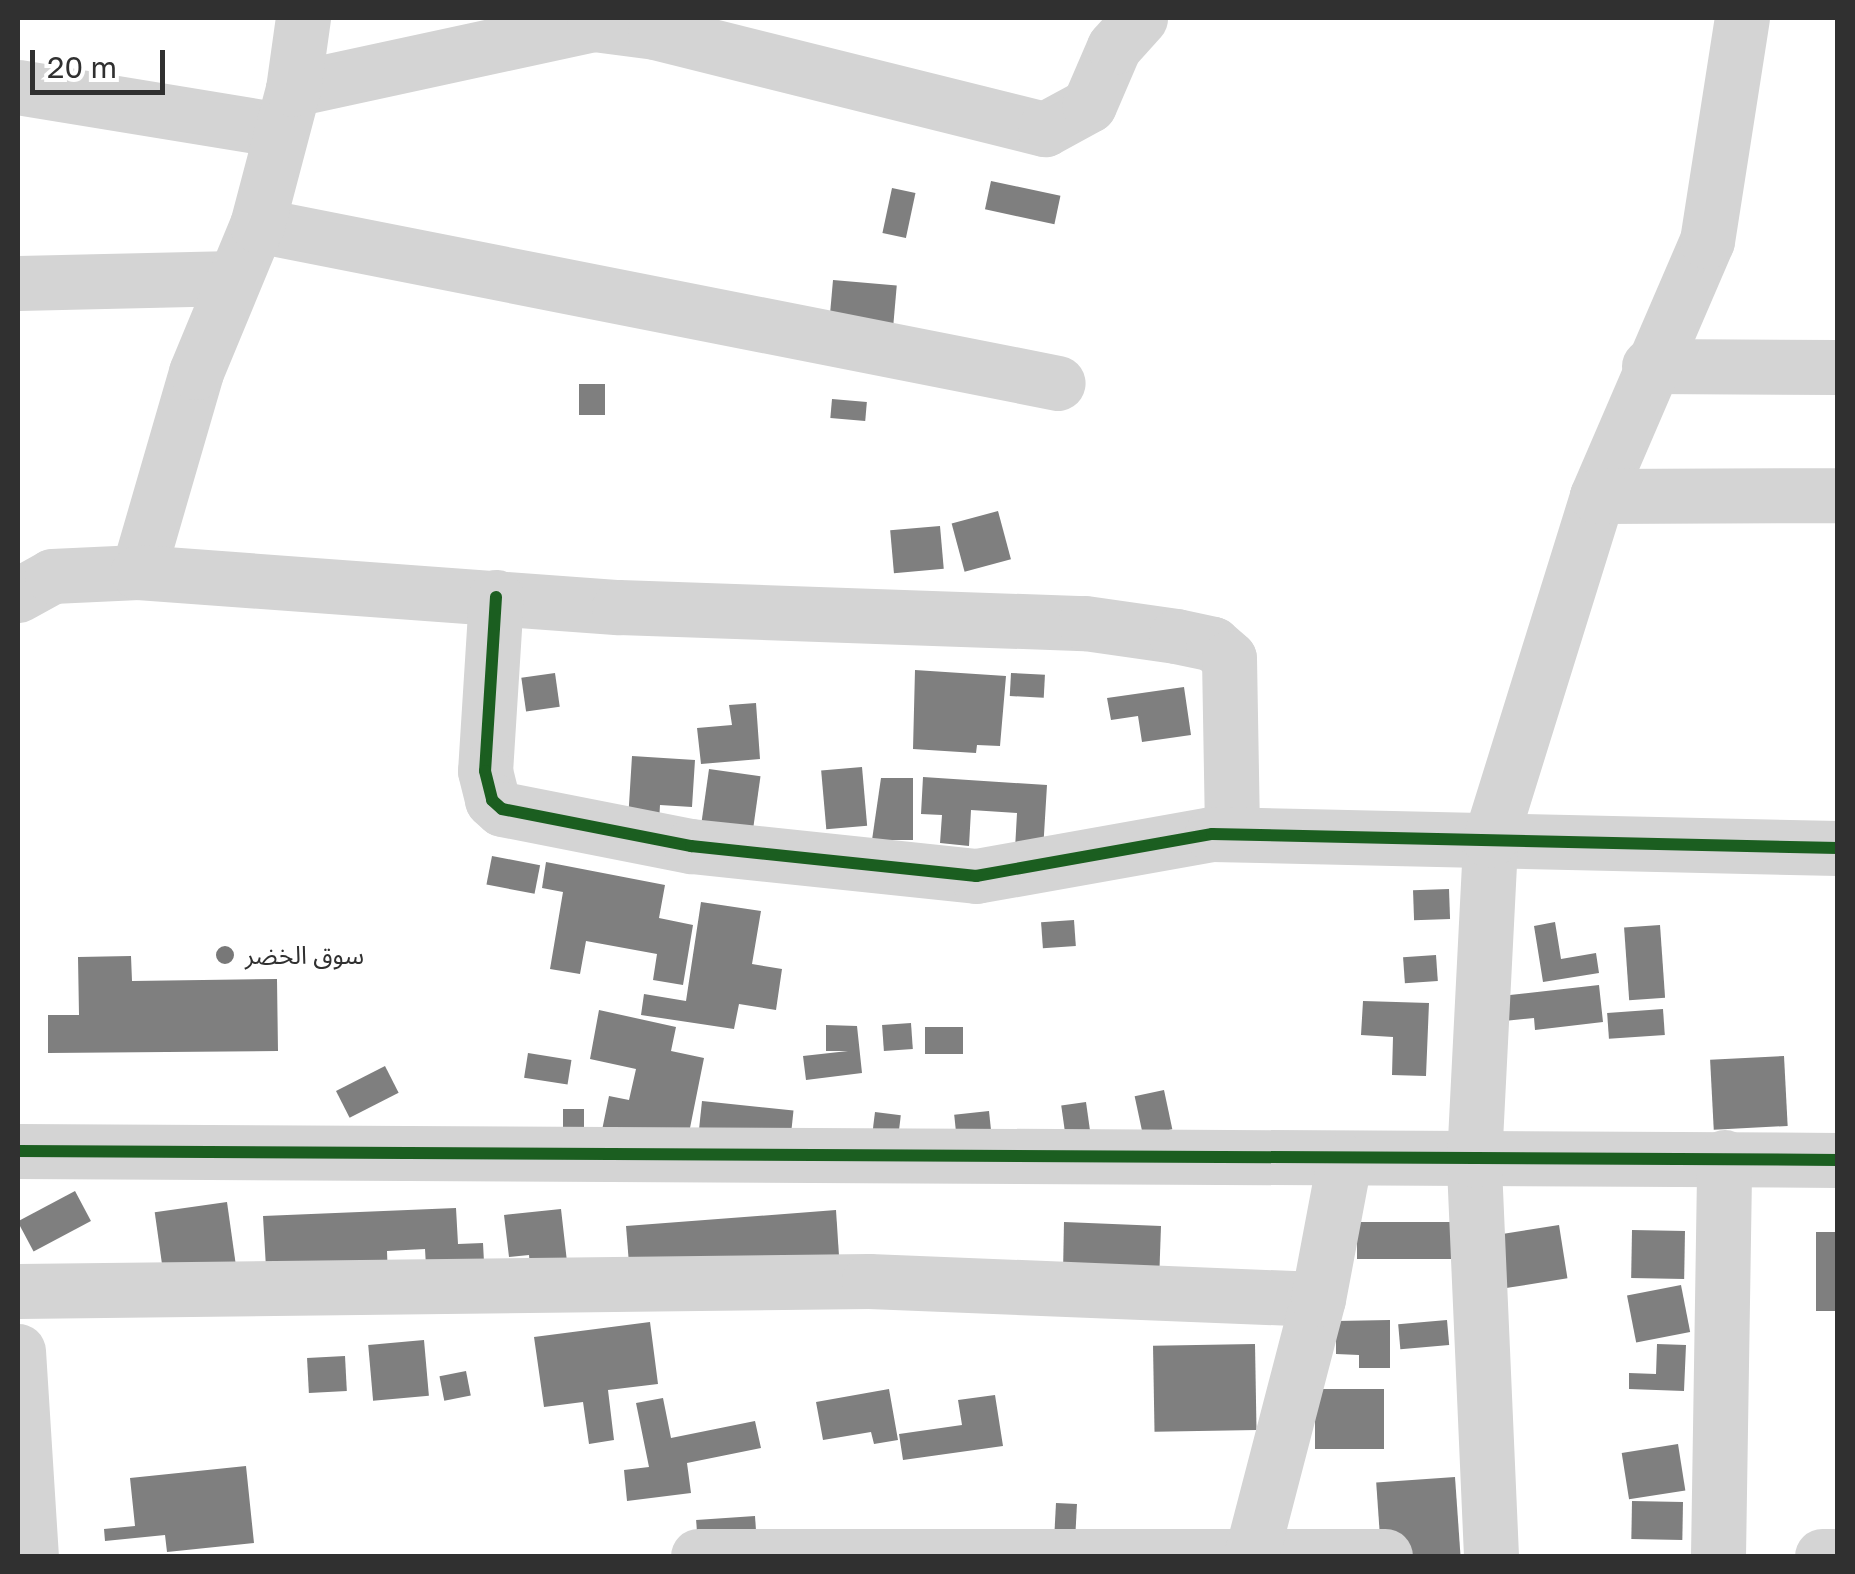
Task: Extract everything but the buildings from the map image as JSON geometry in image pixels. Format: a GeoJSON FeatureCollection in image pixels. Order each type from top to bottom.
{"type":"FeatureCollection","features":[{"type":"Feature","properties":{"kind":"street"},"geometry":{"type":"LineString","coordinates":[[138,572],[196,372],[258,225],[288,109],[303,18]]}},
{"type":"Feature","properties":{"kind":"street"},"geometry":{"type":"LineString","coordinates":[[18,87],[288,109],[534,29],[594,24],[656,32],[1045,129],[1088,105],[1114,47],[1140,18]]}},
{"type":"Feature","properties":{"kind":"street"},"geometry":{"type":"LineString","coordinates":[[1491,1556],[1474,1160],[1490,840],[1597,496],[1706,241],[1742,18]]}},
{"type":"Feature","properties":{"kind":"street"},"geometry":{"type":"LineString","coordinates":[[258,225],[1058,383]]}},
{"type":"Feature","properties":{"kind":"street"},"geometry":{"type":"LineString","coordinates":[[18,283],[234,278]]}},
{"type":"Feature","properties":{"kind":"street"},"geometry":{"type":"LineString","coordinates":[[1650,366],[1838,367]]}},
{"type":"Feature","properties":{"kind":"street"},"geometry":{"type":"LineString","coordinates":[[1597,496],[1838,495]]}},
{"type":"Feature","properties":{"kind":"street"},"geometry":{"type":"LineString","coordinates":[[18,595],[52,576],[138,572],[496,597],[1085,623],[1213,644],[1229,658],[1234,680],[1232,834]]}},
{"type":"Feature","properties":{"kind":"street"},"geometry":{"type":"LineString","coordinates":[[496,597],[485,772],[502,809],[691,846],[937,875],[1013,873],[1134,844],[1232,834],[1838,848]]}},
{"type":"Feature","properties":{"kind":"street"},"geometry":{"type":"LineString","coordinates":[[18,1152],[1344,1161],[1724,1157],[1838,1160]]}},
{"type":"Feature","properties":{"kind":"street"},"geometry":{"type":"LineString","coordinates":[[1718,1556],[1724,1157]]}},
{"type":"Feature","properties":{"kind":"street"},"geometry":{"type":"LineString","coordinates":[[1252,1554],[1318,1299],[1344,1161]]}},
{"type":"Feature","properties":{"kind":"street"},"geometry":{"type":"LineString","coordinates":[[18,1290],[869,1281],[1318,1299]]}},
{"type":"Feature","properties":{"kind":"street"},"geometry":{"type":"LineString","coordinates":[[18,1351],[31,1556]]}},
{"type":"Feature","properties":{"kind":"street"},"geometry":{"type":"LineString","coordinates":[[698,1556],[1384,1556]]}},
{"type":"Feature","properties":{"kind":"street"},"geometry":{"type":"LineString","coordinates":[[1467,1556],[1510,1556]]}},
{"type":"Feature","properties":{"kind":"cycle path"},"geometry":{"type":"LineString","coordinates":[[496,597],[485,771],[492,800],[502,809],[691,846],[976,876],[1212,834],[1838,848]]}},
{"type":"Feature","properties":{"kind":"cycle path"},"geometry":{"type":"LineString","coordinates":[[18,1151],[1838,1160]]}},
{"type":"Feature","properties":{"kind":"place","name":"سوق الخضر"},"geometry":{"type":"Point","coordinates":[225,955]}}]}
